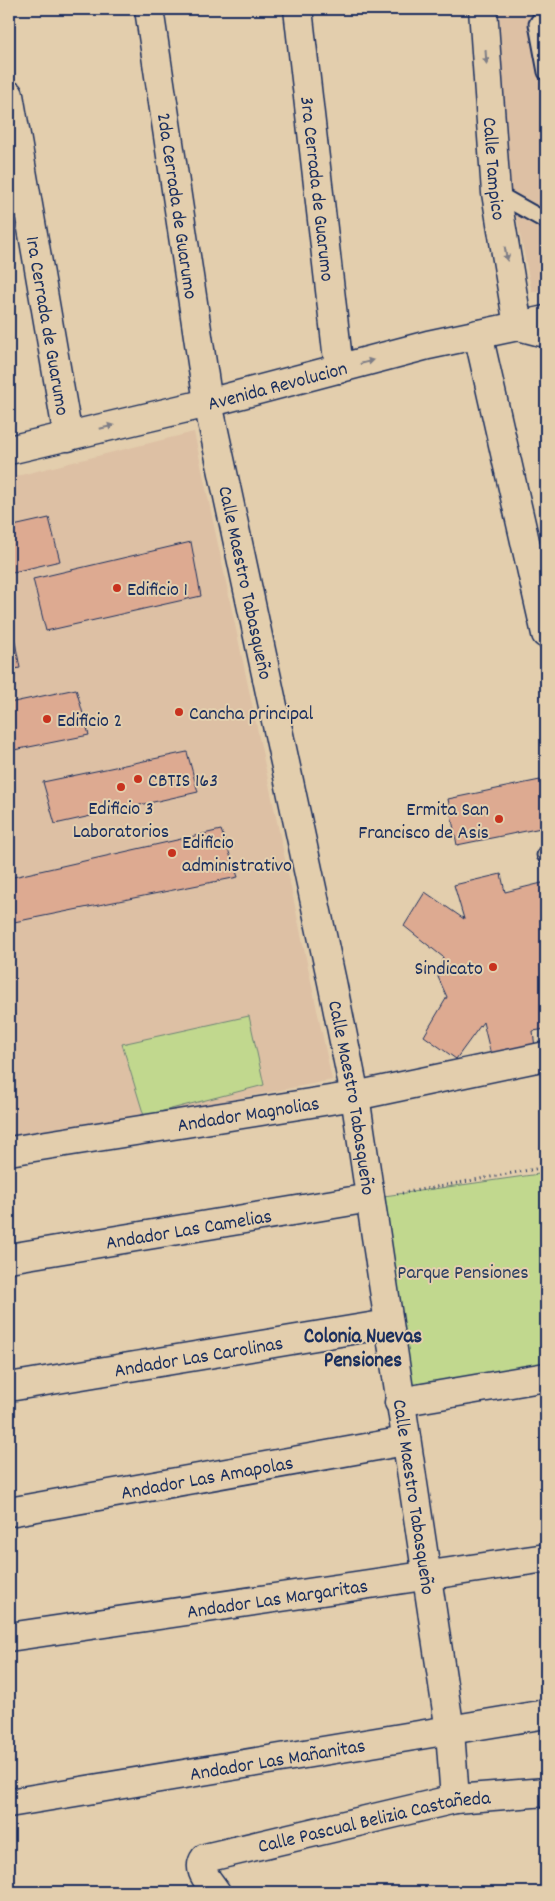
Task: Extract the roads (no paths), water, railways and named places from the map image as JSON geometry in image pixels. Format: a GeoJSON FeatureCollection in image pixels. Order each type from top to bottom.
{"type":"FeatureCollection","features":[{"type":"Feature","properties":{"kind":"street","name":"2da Cerrada de Guarumo"},"geometry":{"type":"LineString","coordinates":[[149,9],[208,403]]}},
{"type":"Feature","properties":{"kind":"street","name":"3ra Cerrada de Guarumo"},"geometry":{"type":"LineString","coordinates":[[298,9],[338,370]]}},
{"type":"Feature","properties":{"kind":"street","name":"Calle Tampico"},"geometry":{"type":"LineString","coordinates":[[483,9],[496,193],[518,326]]}},
{"type":"Feature","properties":{"kind":"street","name":"1ra Cerrada de Guarumo"},"geometry":{"type":"LineString","coordinates":[[9,95],[68,437]]}},
{"type":"Feature","properties":{"kind":"street","name":"Avenida Revolucion"},"geometry":{"type":"LineString","coordinates":[[9,450],[208,403],[289,380],[338,370],[428,345],[546,320]]}},
{"type":"Feature","properties":{"kind":"street"},"geometry":{"type":"LineString","coordinates":[[518,326],[546,334]]}},
{"type":"Feature","properties":{"kind":"street"},"geometry":{"type":"LineString","coordinates":[[478,334],[546,634]]}},
{"type":"Feature","properties":{"kind":"street","name":"Calle Maestro Tabasqueño"},"geometry":{"type":"LineString","coordinates":[[208,403],[330,972],[354,1096],[425,1576],[450,1730],[455,1799]]}},
{"type":"Feature","properties":{"kind":"street","name":"Andador Magnolias"},"geometry":{"type":"LineString","coordinates":[[9,1150],[354,1096],[546,1056]]}},
{"type":"Feature","properties":{"kind":"street","name":"Andador Las Camelias"},"geometry":{"type":"LineString","coordinates":[[9,1258],[370,1198]]}},
{"type":"Feature","properties":{"kind":"street","name":"Andador Las Carolinas"},"geometry":{"type":"LineString","coordinates":[[9,1387],[388,1324]]}},
{"type":"Feature","properties":{"kind":"street"},"geometry":{"type":"LineString","coordinates":[[399,1402],[546,1377]]}},
{"type":"Feature","properties":{"kind":"street","name":"Andador Las Amapolas"},"geometry":{"type":"LineString","coordinates":[[9,1512],[405,1441]]}},
{"type":"Feature","properties":{"kind":"street","name":"Andador Las Margaritas"},"geometry":{"type":"LineString","coordinates":[[9,1637],[546,1558]]}},
{"type":"Feature","properties":{"kind":"street","name":"Andador Las Mañanitas"},"geometry":{"type":"LineString","coordinates":[[9,1803],[546,1714]]}},
{"type":"Feature","properties":{"kind":"street","name":"Calle Pascual Belizia Castañeda"},"geometry":{"type":"LineString","coordinates":[[216,1892],[202,1871],[201,1864],[205,1858],[455,1799],[546,1792]]}},
{"type":"Feature","properties":{"kind":"lane"},"geometry":{"type":"LineString","coordinates":[[546,10],[537,24],[546,72]]}},
{"type":"Feature","properties":{"kind":"lane"},"geometry":{"type":"LineString","coordinates":[[496,193],[546,221]]}},
{"type":"Feature","properties":{"kind":"place","name":"Edificio 1"},"geometry":{"type":"Point","coordinates":[117,588]}},
{"type":"Feature","properties":{"kind":"place","name":"Cancha principal"},"geometry":{"type":"Point","coordinates":[179,712]}},
{"type":"Feature","properties":{"kind":"place","name":"Edificio 2"},"geometry":{"type":"Point","coordinates":[47,719]}},
{"type":"Feature","properties":{"kind":"place","name":"CBTIS 163"},"geometry":{"type":"Point","coordinates":[138,779]}},
{"type":"Feature","properties":{"kind":"place","name":"Edificio 3 Laboratorios"},"geometry":{"type":"Point","coordinates":[121,787]}},
{"type":"Feature","properties":{"kind":"place","name":"Ermita San Francisco de Asis"},"geometry":{"type":"Point","coordinates":[499,819]}},
{"type":"Feature","properties":{"kind":"place","name":"Edificio administrativo"},"geometry":{"type":"Point","coordinates":[172,853]}},
{"type":"Feature","properties":{"kind":"place","name":"Sindicato"},"geometry":{"type":"Point","coordinates":[493,967]}},
{"type":"Feature","properties":{"kind":"district","name":"Colonia Nuevas Pensiones"},"geometry":{"type":"Point","coordinates":[363,1347]}},
{"type":"Feature","properties":{"kind":"park label","name":"Parque Pensiones"},"geometry":{"type":"Point","coordinates":[463,1271]}}]}
